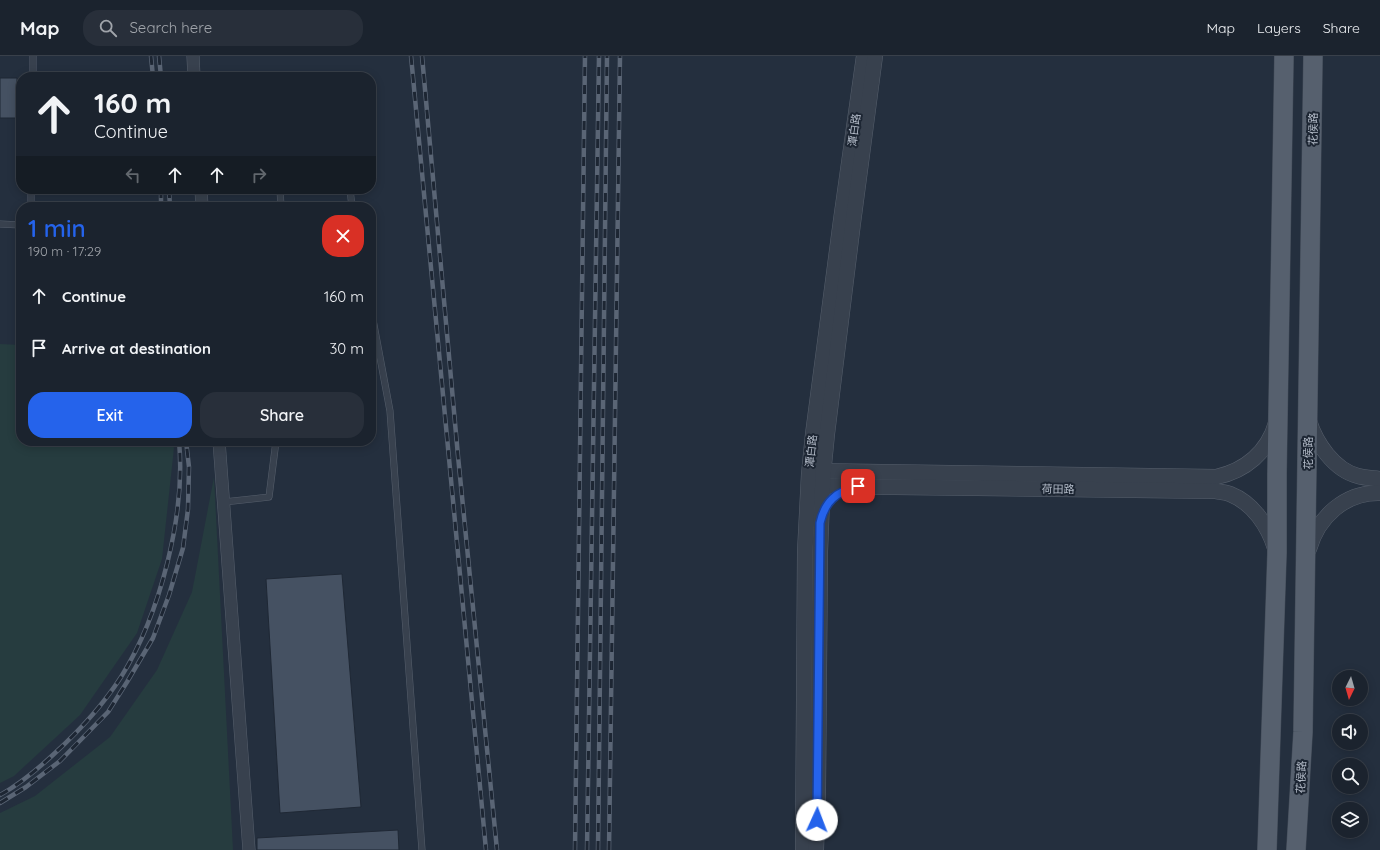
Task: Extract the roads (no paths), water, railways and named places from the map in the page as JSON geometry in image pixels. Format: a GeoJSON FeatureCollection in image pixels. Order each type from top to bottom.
{"type":"FeatureCollection","features":[{"type":"Feature","properties":{"kind":"main road"},"geometry":{"type":"LineString","coordinates":[[1267,850],[1277,553],[1283,58]]}},
{"type":"Feature","properties":{"kind":"main road","name":"花侯路"},"geometry":{"type":"LineString","coordinates":[[1296,850],[1304,732],[1314,58]]}},
{"type":"Feature","properties":{"kind":"street"},"geometry":{"type":"LineString","coordinates":[[193,56],[194,72]]}},
{"type":"Feature","properties":{"kind":"street","name":"潭白路"},"geometry":{"type":"LineString","coordinates":[[803,850],[805,552],[816,478],[840,220],[864,56]]}},
{"type":"Feature","properties":{"kind":"street","name":"潭白路"},"geometry":{"type":"LineString","coordinates":[[816,850],[818,790],[820,523],[816,478],[827,432],[875,56]]}},
{"type":"Feature","properties":{"kind":"street","name":"荷田路"},"geometry":{"type":"LineString","coordinates":[[816,478],[864,472],[1216,477],[1227,475],[1249,464],[1270,438],[1278,416]]}},
{"type":"Feature","properties":{"kind":"street"},"geometry":{"type":"LineString","coordinates":[[1308,417],[1322,447],[1338,465],[1356,476],[1380,479]]}},
{"type":"Feature","properties":{"kind":"street"},"geometry":{"type":"LineString","coordinates":[[827,432],[830,445],[836,459],[849,468],[864,472]]}},
{"type":"Feature","properties":{"kind":"street"},"geometry":{"type":"LineString","coordinates":[[219,446],[249,850]]}},
{"type":"Feature","properties":{"kind":"street","name":"荷田路"},"geometry":{"type":"LineString","coordinates":[[816,478],[858,486],[1214,491],[1229,494],[1241,499],[1252,508],[1262,521],[1277,553]]}},
{"type":"Feature","properties":{"kind":"street"},"geometry":{"type":"LineString","coordinates":[[820,523],[826,505],[832,499],[847,489],[858,486]]}},
{"type":"Feature","properties":{"kind":"street"},"geometry":{"type":"LineString","coordinates":[[1306,556],[1316,530],[1338,505],[1356,496],[1370,492],[1380,493]]}},
{"type":"Feature","properties":{"kind":"lane"},"geometry":{"type":"LineString","coordinates":[[33,56],[33,72]]}},
{"type":"Feature","properties":{"kind":"lane"},"geometry":{"type":"LineString","coordinates":[[0,224],[16,224]]}},
{"type":"Feature","properties":{"kind":"lane"},"geometry":{"type":"LineString","coordinates":[[376,336],[390,411],[422,850]]}},
{"type":"Feature","properties":{"kind":"lane"},"geometry":{"type":"LineString","coordinates":[[224,502],[269,498],[275,446]]}},
{"type":"Feature","properties":{"kind":"railway"},"geometry":{"type":"LineString","coordinates":[[151,56],[153,72]]}},
{"type":"Feature","properties":{"kind":"railway"},"geometry":{"type":"LineString","coordinates":[[159,56],[161,72]]}},
{"type":"Feature","properties":{"kind":"railway"},"geometry":{"type":"LineString","coordinates":[[411,56],[486,850]]}},
{"type":"Feature","properties":{"kind":"railway"},"geometry":{"type":"LineString","coordinates":[[422,56],[458,456],[497,850]]}},
{"type":"Feature","properties":{"kind":"railway"},"geometry":{"type":"LineString","coordinates":[[575,850],[585,56]]}},
{"type":"Feature","properties":{"kind":"railway"},"geometry":{"type":"LineString","coordinates":[[587,850],[599,56]]}},
{"type":"Feature","properties":{"kind":"railway"},"geometry":{"type":"LineString","coordinates":[[598,850],[607,56]]}},
{"type":"Feature","properties":{"kind":"railway"},"geometry":{"type":"LineString","coordinates":[[609,850],[620,56]]}},
{"type":"Feature","properties":{"kind":"railway"},"geometry":{"type":"LineString","coordinates":[[161,194],[161,202]]}},
{"type":"Feature","properties":{"kind":"railway"},"geometry":{"type":"LineString","coordinates":[[169,194],[170,202]]}},
{"type":"Feature","properties":{"kind":"railway"},"geometry":{"type":"LineString","coordinates":[[0,795],[36,770],[82,726],[114,687],[135,652],[148,624],[158,594],[174,531],[180,470],[179,446]]}},
{"type":"Feature","properties":{"kind":"railway"},"geometry":{"type":"LineString","coordinates":[[0,803],[26,787],[60,761],[108,712],[153,638],[169,595],[183,548],[188,509],[189,467],[187,446]]}}]}
